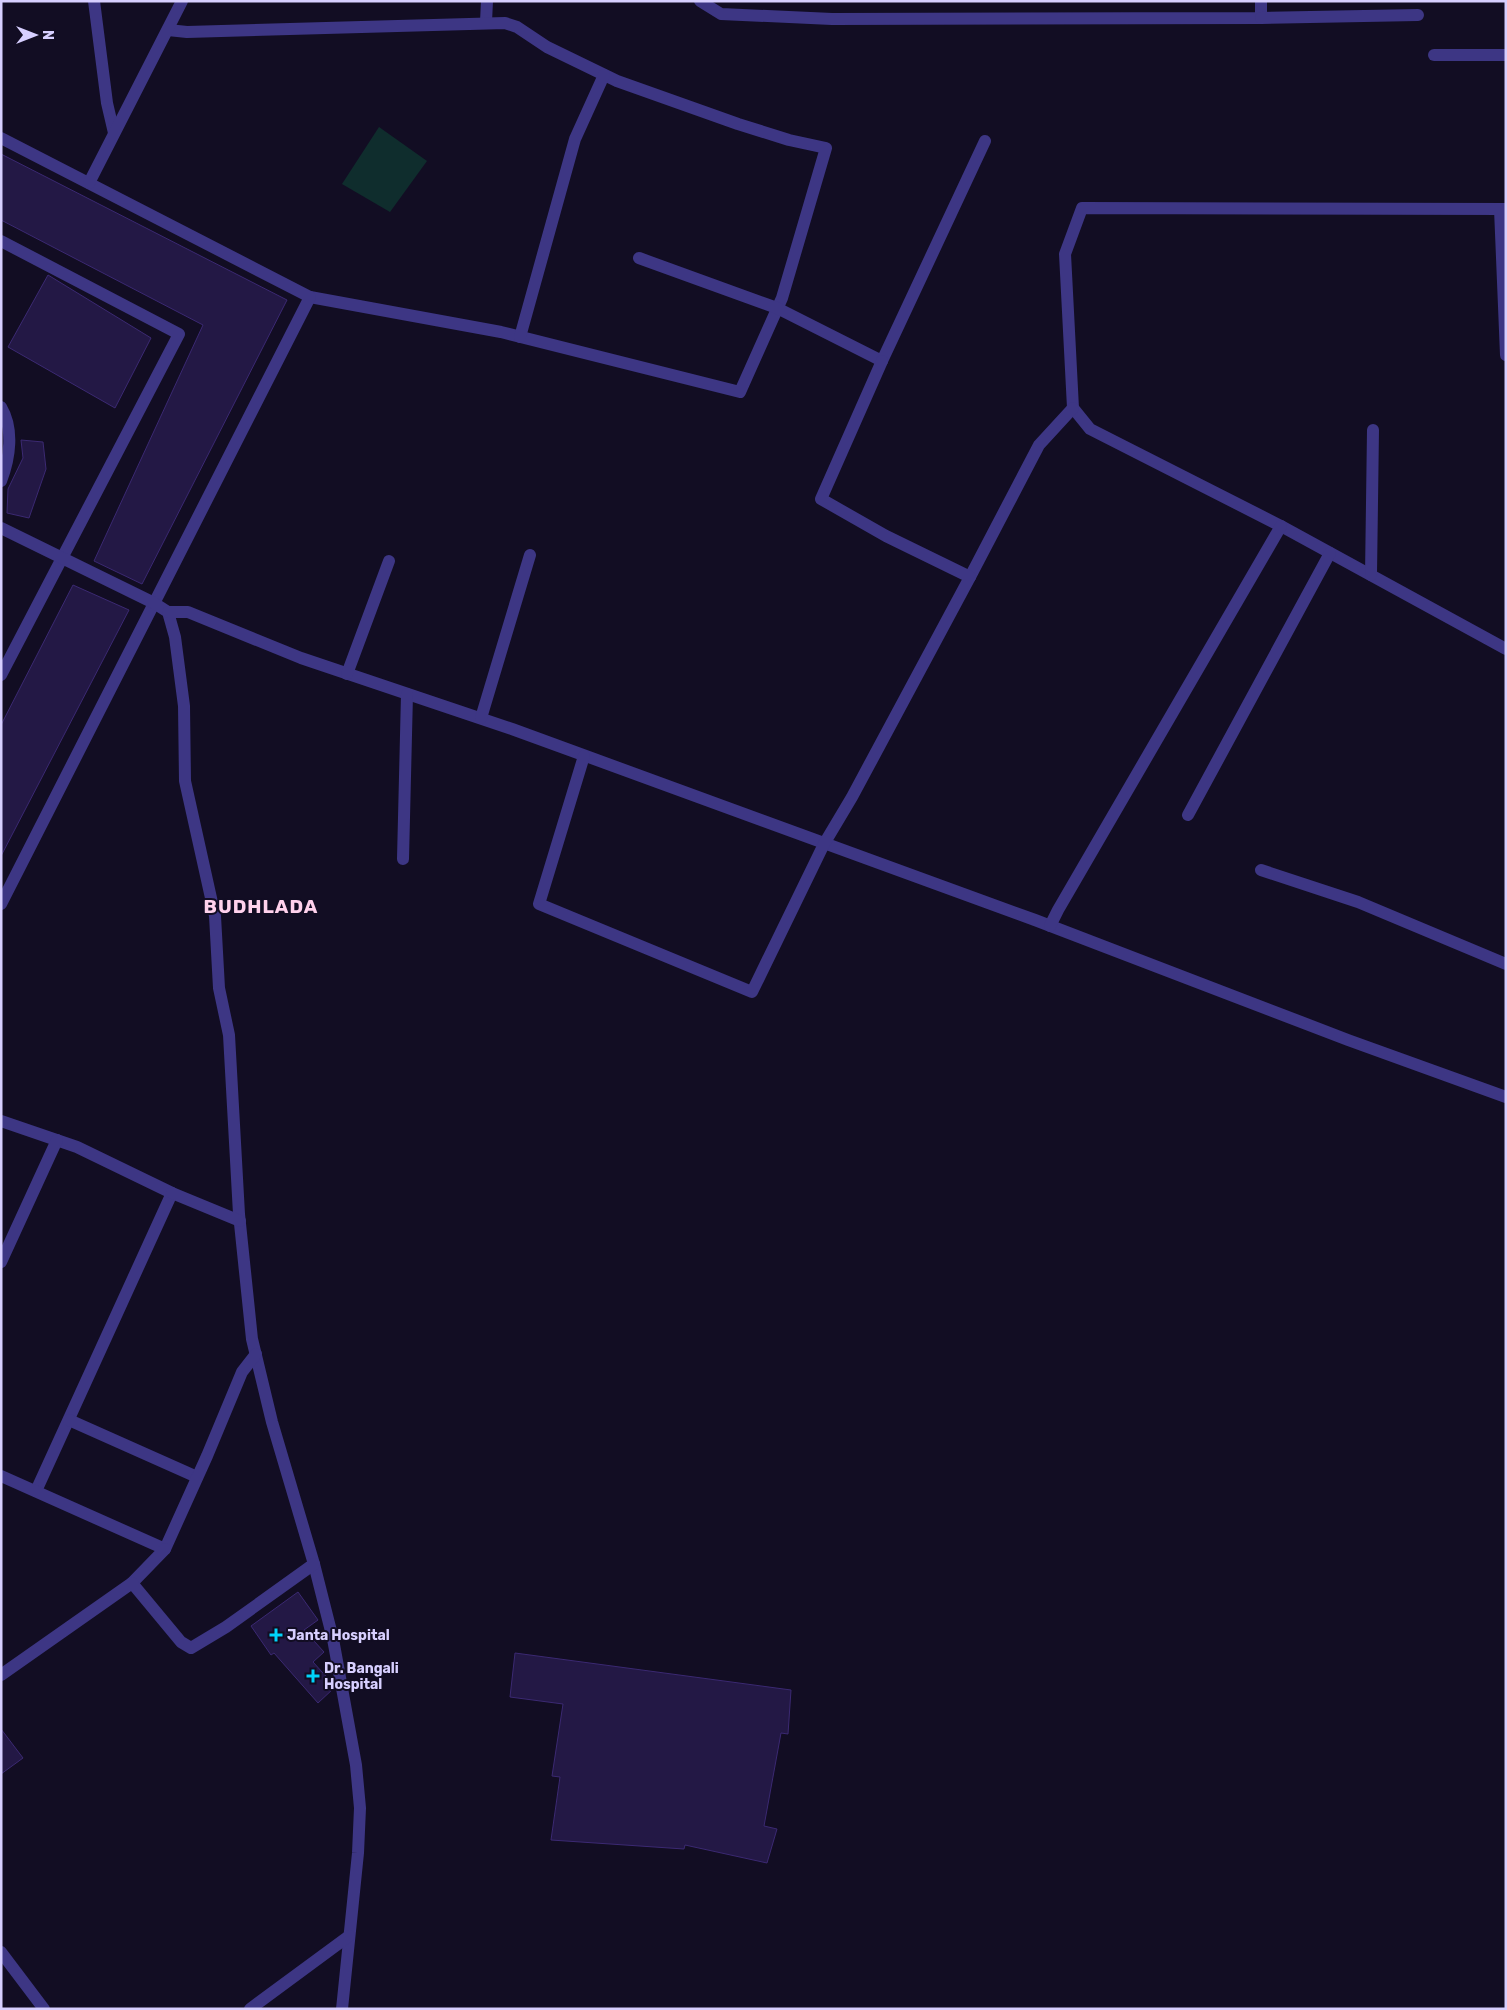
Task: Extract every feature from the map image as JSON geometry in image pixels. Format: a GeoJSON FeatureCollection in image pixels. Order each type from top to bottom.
{"type":"FeatureCollection","features":[{"type":"Feature","properties":{"kind":"street"},"geometry":{"type":"LineString","coordinates":[[94,1],[107,103],[114,133]]}},
{"type":"Feature","properties":{"kind":"street"},"geometry":{"type":"LineString","coordinates":[[88,183],[182,1]]}},
{"type":"Feature","properties":{"kind":"street"},"geometry":{"type":"LineString","coordinates":[[486,22],[488,1]]}},
{"type":"Feature","properties":{"kind":"street"},"geometry":{"type":"LineString","coordinates":[[700,1],[721,14],[832,18],[1261,18],[1418,15]]}},
{"type":"Feature","properties":{"kind":"street"},"geometry":{"type":"LineString","coordinates":[[1261,1],[1261,18]]}},
{"type":"Feature","properties":{"kind":"street"},"geometry":{"type":"LineString","coordinates":[[1,138],[310,297],[520,337],[740,392],[777,308],[804,226],[826,148],[788,140],[738,124],[604,75],[547,47],[517,27],[505,23],[486,22],[187,32],[168,30]]}},
{"type":"Feature","properties":{"kind":"street"},"geometry":{"type":"LineString","coordinates":[[1434,55],[1506,55]]}},
{"type":"Feature","properties":{"kind":"street"},"geometry":{"type":"LineString","coordinates":[[520,337],[575,139],[604,75]]}},
{"type":"Feature","properties":{"kind":"street"},"geometry":{"type":"LineString","coordinates":[[970,577],[886,536],[820,499],[985,141]]}},
{"type":"Feature","properties":{"kind":"street"},"geometry":{"type":"LineString","coordinates":[[1506,355],[1503,209],[1082,208],[1065,254],[1073,408],[1090,429],[1281,526],[1506,649]]}},
{"type":"Feature","properties":{"kind":"street"},"geometry":{"type":"LineString","coordinates":[[1,241],[179,334],[1,675]]}},
{"type":"Feature","properties":{"kind":"street"},"geometry":{"type":"LineString","coordinates":[[639,258],[777,308],[882,361]]}},
{"type":"Feature","properties":{"kind":"street"},"geometry":{"type":"LineString","coordinates":[[1,904],[310,297]]}},
{"type":"Feature","properties":{"kind":"street"},"geometry":{"type":"LineString","coordinates":[[1,407],[7,417],[9,458],[1,481]]}},
{"type":"Feature","properties":{"kind":"street"},"geometry":{"type":"LineString","coordinates":[[584,756],[539,904],[752,992],[824,844],[852,797],[1039,445],[1073,408]]}},
{"type":"Feature","properties":{"kind":"street"},"geometry":{"type":"LineString","coordinates":[[1371,575],[1373,430]]}},
{"type":"Feature","properties":{"kind":"street"},"geometry":{"type":"LineString","coordinates":[[1050,926],[1281,526]]}},
{"type":"Feature","properties":{"kind":"street"},"geometry":{"type":"LineString","coordinates":[[1,528],[154,602],[168,612],[188,612],[301,658],[481,718],[1050,926],[1348,1040],[1506,1097]]}},
{"type":"Feature","properties":{"kind":"street"},"geometry":{"type":"LineString","coordinates":[[1188,815],[1330,553]]}},
{"type":"Feature","properties":{"kind":"street"},"geometry":{"type":"LineString","coordinates":[[481,718],[530,555]]}},
{"type":"Feature","properties":{"kind":"street"},"geometry":{"type":"LineString","coordinates":[[347,674],[389,561]]}},
{"type":"Feature","properties":{"kind":"street"},"geometry":{"type":"LineString","coordinates":[[168,612],[175,637],[184,706],[185,781],[215,916],[220,988],[229,1035],[240,1221],[252,1339],[272,1422],[314,1564],[333,1639],[356,1765],[360,1808],[358,1853],[342,2009]]}},
{"type":"Feature","properties":{"kind":"street"},"geometry":{"type":"LineString","coordinates":[[403,859],[407,694]]}},
{"type":"Feature","properties":{"kind":"street"},"geometry":{"type":"LineString","coordinates":[[1261,870],[1358,902],[1506,964]]}},
{"type":"Feature","properties":{"kind":"street"},"geometry":{"type":"LineString","coordinates":[[1,1121],[77,1147],[172,1193],[240,1221]]}},
{"type":"Feature","properties":{"kind":"street"},"geometry":{"type":"LineString","coordinates":[[1,1262],[57,1140]]}},
{"type":"Feature","properties":{"kind":"street"},"geometry":{"type":"LineString","coordinates":[[36,1491],[172,1193]]}},
{"type":"Feature","properties":{"kind":"street"},"geometry":{"type":"LineString","coordinates":[[1,1675],[132,1583],[165,1549],[242,1372],[256,1354]]}},
{"type":"Feature","properties":{"kind":"street"},"geometry":{"type":"LineString","coordinates":[[69,1420],[197,1477]]}},
{"type":"Feature","properties":{"kind":"street"},"geometry":{"type":"LineString","coordinates":[[1,1476],[165,1549]]}},
{"type":"Feature","properties":{"kind":"street"},"geometry":{"type":"LineString","coordinates":[[132,1583],[181,1642],[191,1648],[226,1627],[314,1564]]}},
{"type":"Feature","properties":{"kind":"street"},"geometry":{"type":"LineString","coordinates":[[250,2009],[349,1936]]}},
{"type":"Feature","properties":{"kind":"street"},"geometry":{"type":"LineString","coordinates":[[1,1952],[44,2009]]}},
{"type":"Feature","properties":{"kind":"green space"},"geometry":{"type":"Polygon","coordinates":[[[379,127],[427,161],[390,212],[342,184],[379,127]]]}},
{"type":"Feature","properties":{"kind":"building"},"geometry":{"type":"Polygon","coordinates":[[[1,154],[287,300],[142,584],[94,561],[203,325],[1,220],[1,154]]]}},
{"type":"Feature","properties":{"kind":"building"},"geometry":{"type":"Polygon","coordinates":[[[48,275],[151,338],[115,408],[8,347],[48,275]]]}},
{"type":"Feature","properties":{"kind":"building"},"geometry":{"type":"Polygon","coordinates":[[[21,440],[43,442],[46,469],[29,518],[7,513],[8,489],[23,458],[21,440]]]}},
{"type":"Feature","properties":{"kind":"building"},"geometry":{"type":"Polygon","coordinates":[[[73,585],[129,610],[1,856],[1,725],[73,585]]]}},
{"type":"Feature","properties":{"kind":"building"},"geometry":{"type":"Polygon","coordinates":[[[298,1592],[318,1620],[304,1630],[324,1652],[313,1662],[333,1684],[334,1688],[318,1703],[274,1653],[271,1655],[251,1626],[298,1592]]]}},
{"type":"Feature","properties":{"kind":"building"},"geometry":{"type":"Polygon","coordinates":[[[515,1653],[791,1690],[788,1734],[781,1733],[764,1826],[777,1829],[767,1863],[685,1845],[684,1849],[551,1840],[560,1777],[552,1776],[563,1704],[510,1697],[515,1653]]]}},
{"type":"Feature","properties":{"kind":"building"},"geometry":{"type":"Polygon","coordinates":[[[1,1729],[23,1758],[1,1774],[1,1729]]]}},
{"type":"Feature","properties":{"kind":"place","name":"Janta Hospital"},"geometry":{"type":"Point","coordinates":[276,1635]}},
{"type":"Feature","properties":{"kind":"place","name":"Dr. Bangali Hospital"},"geometry":{"type":"Point","coordinates":[313,1676]}},
{"type":"Feature","properties":{"kind":"district","name":"BUDHLADA"},"geometry":{"type":"Point","coordinates":[261,906]}}]}
